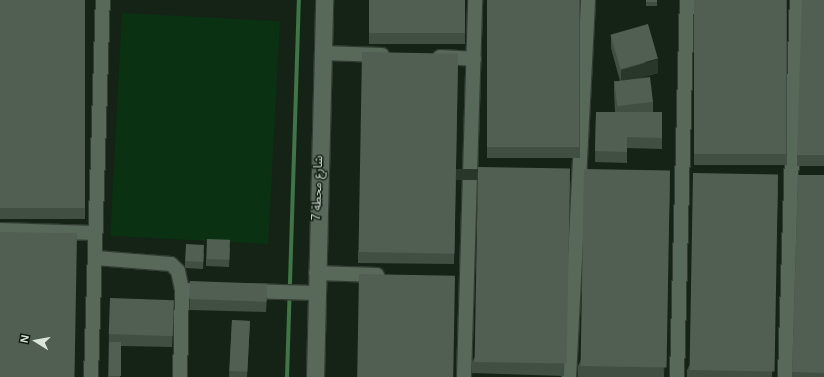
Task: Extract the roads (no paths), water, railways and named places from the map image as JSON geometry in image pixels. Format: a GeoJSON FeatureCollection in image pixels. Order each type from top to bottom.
{"type":"FeatureCollection","features":[{"type":"Feature","properties":{"kind":"street"},"geometry":{"type":"LineString","coordinates":[[91,377],[96,258],[103,0]]}},
{"type":"Feature","properties":{"kind":"street","name":"شارع محطة 7"},"geometry":{"type":"LineString","coordinates":[[315,377],[315,293],[324,0]]}},
{"type":"Feature","properties":{"kind":"street"},"geometry":{"type":"LineString","coordinates":[[464,377],[476,0]]}},
{"type":"Feature","properties":{"kind":"street"},"geometry":{"type":"LineString","coordinates":[[569,377],[588,0]]}},
{"type":"Feature","properties":{"kind":"street"},"geometry":{"type":"LineString","coordinates":[[677,377],[681,173],[687,0]]}},
{"type":"Feature","properties":{"kind":"street"},"geometry":{"type":"LineString","coordinates":[[785,377],[797,177],[797,0]]}},
{"type":"Feature","properties":{"kind":"street"},"geometry":{"type":"LineString","coordinates":[[323,53],[394,56]]}},
{"type":"Feature","properties":{"kind":"street"},"geometry":{"type":"LineString","coordinates":[[426,57],[474,59]]}},
{"type":"Feature","properties":{"kind":"street"},"geometry":{"type":"LineString","coordinates":[[471,168],[486,168]]}},
{"type":"Feature","properties":{"kind":"street"},"geometry":{"type":"LineString","coordinates":[[564,170],[595,171]]}},
{"type":"Feature","properties":{"kind":"street"},"geometry":{"type":"LineString","coordinates":[[666,173],[697,174]]}},
{"type":"Feature","properties":{"kind":"street"},"geometry":{"type":"LineString","coordinates":[[774,176],[797,177]]}},
{"type":"Feature","properties":{"kind":"street"},"geometry":{"type":"LineString","coordinates":[[0,230],[96,233]]}},
{"type":"Feature","properties":{"kind":"street"},"geometry":{"type":"LineString","coordinates":[[96,258],[171,264],[178,272],[182,290],[180,377]]}},
{"type":"Feature","properties":{"kind":"street"},"geometry":{"type":"LineString","coordinates":[[316,274],[388,275]]}},
{"type":"Feature","properties":{"kind":"street"},"geometry":{"type":"LineString","coordinates":[[451,276],[467,277]]}},
{"type":"Feature","properties":{"kind":"street"},"geometry":{"type":"LineString","coordinates":[[182,290],[221,291]]}},
{"type":"Feature","properties":{"kind":"street"},"geometry":{"type":"LineString","coordinates":[[237,291],[315,293]]}},
{"type":"Feature","properties":{"kind":"waterway"},"geometry":{"type":"LineString","coordinates":[[287,377],[299,0]]}}]}
